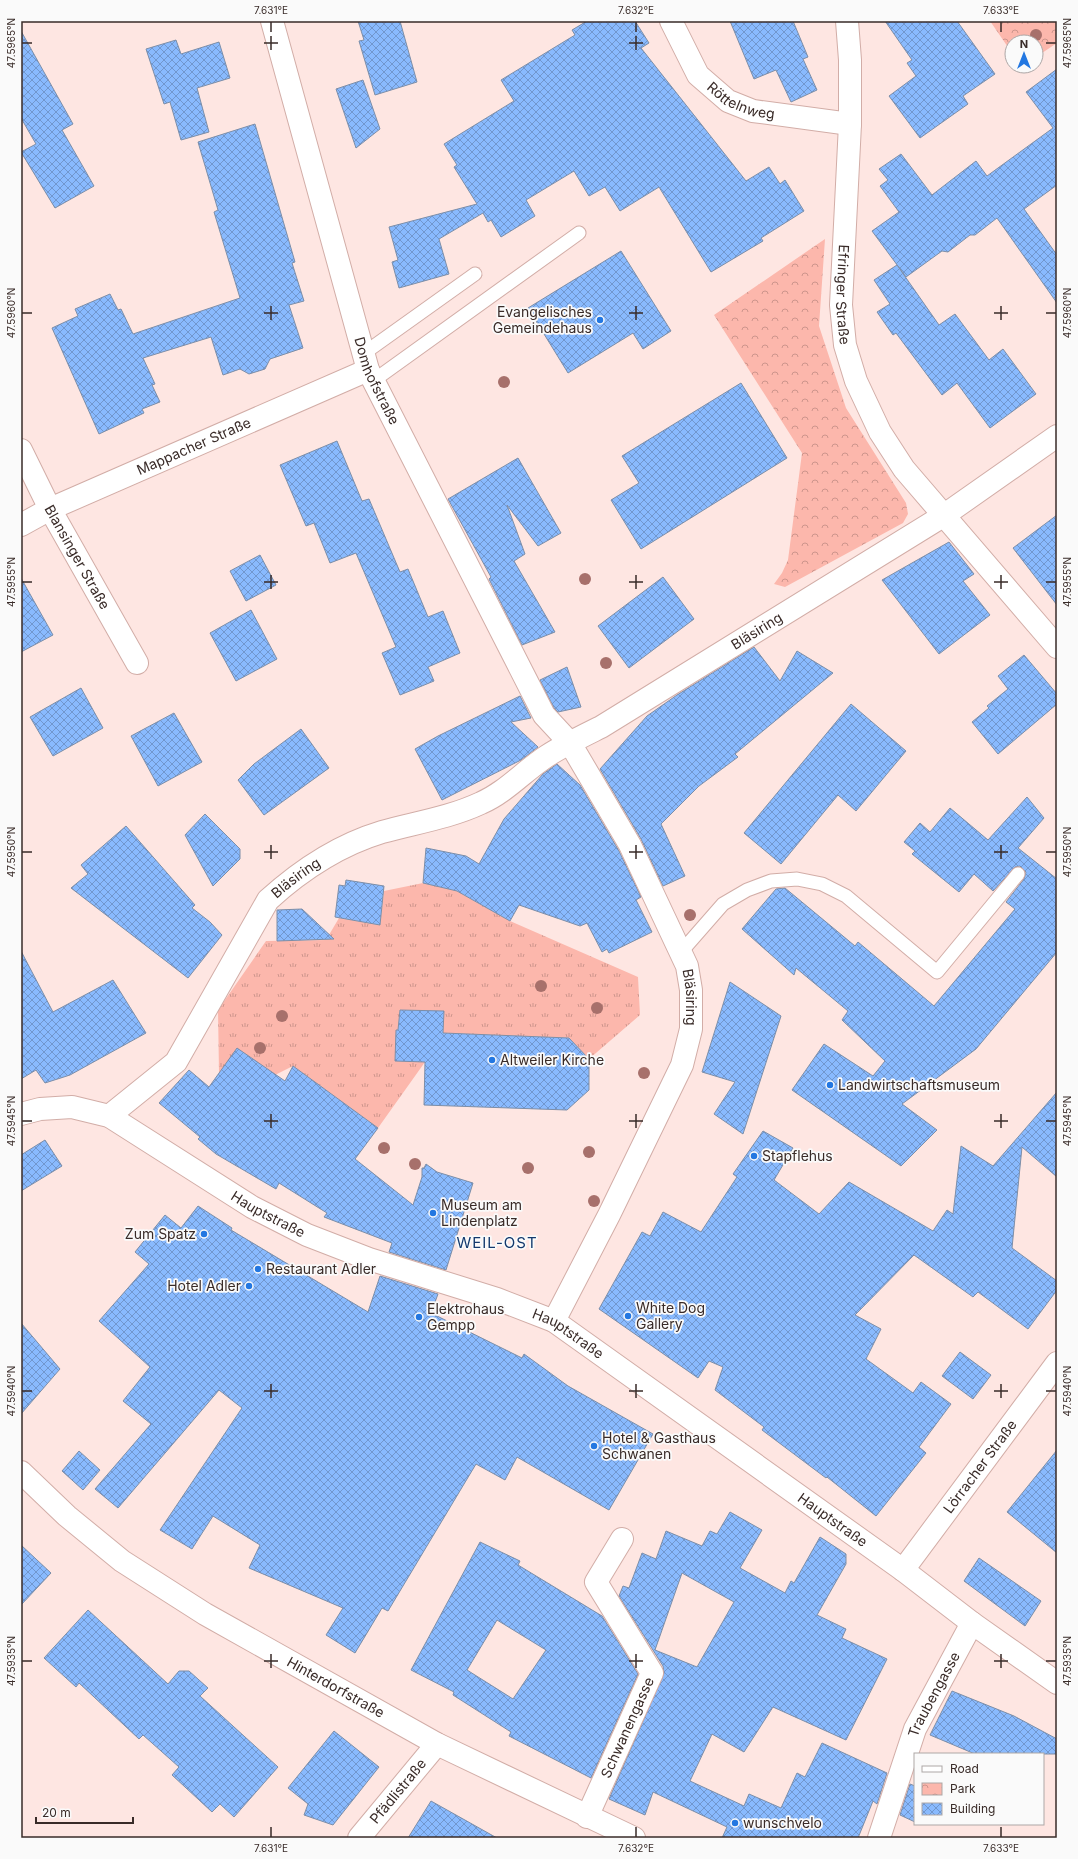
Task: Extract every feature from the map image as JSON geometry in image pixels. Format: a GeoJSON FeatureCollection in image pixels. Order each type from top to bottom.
{"type":"FeatureCollection","features":[{"type":"Feature","properties":{"kind":"street","name":"Domhofstraße"},"geometry":{"type":"LineString","coordinates":[[272,21],[368,368],[544,715]]}},
{"type":"Feature","properties":{"kind":"street","name":"Röttelnweg"},"geometry":{"type":"LineString","coordinates":[[671,21],[698,75],[728,101],[753,111],[850,124]]}},
{"type":"Feature","properties":{"kind":"street","name":"Efringer Straße"},"geometry":{"type":"LineString","coordinates":[[847,21],[850,60],[850,124],[841,305],[845,345],[856,380],[880,432],[904,469],[1057,647]]}},
{"type":"Feature","properties":{"kind":"street","name":"Mappacher Straße"},"geometry":{"type":"LineString","coordinates":[[21,525],[50,509],[368,368]]}},
{"type":"Feature","properties":{"kind":"street","name":"Bläsiring"},"geometry":{"type":"LineString","coordinates":[[108,1116],[176,1062],[268,900],[286,883],[316,862],[347,845],[381,832],[451,814],[481,803],[516,782],[546,757],[601,727],[943,516],[1057,436]]}},
{"type":"Feature","properties":{"kind":"street","name":"Blansinger Straße"},"geometry":{"type":"LineString","coordinates":[[21,450],[50,509],[137,663]]}},
{"type":"Feature","properties":{"kind":"street","name":"Bläsiring"},"geometry":{"type":"LineString","coordinates":[[544,715],[570,743],[630,845],[687,966],[691,990],[691,1029],[682,1065],[609,1215],[554,1322]]}},
{"type":"Feature","properties":{"kind":"street","name":"Hauptstraße"},"geometry":{"type":"LineString","coordinates":[[21,1114],[40,1109],[72,1107],[108,1116],[252,1207],[307,1235],[369,1260],[497,1299],[554,1322],[903,1570],[972,1623],[1057,1683]]}},
{"type":"Feature","properties":{"kind":"street","name":"Lörracher Straße"},"geometry":{"type":"LineString","coordinates":[[903,1570],[1057,1363]]}},
{"type":"Feature","properties":{"kind":"street","name":"Hinterdorfstraße"},"geometry":{"type":"LineString","coordinates":[[21,1472],[67,1516],[122,1562],[205,1614],[437,1744],[587,1817],[634,1838]]}},
{"type":"Feature","properties":{"kind":"street","name":"Schwanengasse"},"geometry":{"type":"LineString","coordinates":[[587,1817],[652,1673],[596,1582],[622,1539]]}},
{"type":"Feature","properties":{"kind":"street","name":"Traubengasse"},"geometry":{"type":"LineString","coordinates":[[879,1838],[915,1729],[972,1623]]}},
{"type":"Feature","properties":{"kind":"street","name":"Pfädlistraße"},"geometry":{"type":"LineString","coordinates":[[359,1838],[437,1744]]}},
{"type":"Feature","properties":{"kind":"lane"},"geometry":{"type":"LineString","coordinates":[[368,368],[579,233]]}},
{"type":"Feature","properties":{"kind":"lane"},"geometry":{"type":"LineString","coordinates":[[368,368],[475,274]]}},
{"type":"Feature","properties":{"kind":"lane"},"geometry":{"type":"LineString","coordinates":[[681,952],[724,904],[747,890],[770,882],[797,879],[822,884],[846,896],[937,972],[1018,874]]}},
{"type":"Feature","properties":{"kind":"green space"},"geometry":{"type":"Polygon","coordinates":[[[990,21],[1057,21],[1057,43],[1044,52],[1044,34],[1004,34],[1004,41],[990,21]]]}},
{"type":"Feature","properties":{"kind":"green space"},"geometry":{"type":"Polygon","coordinates":[[[825,239],[819,326],[846,408],[906,503],[908,514],[903,523],[785,587],[774,584],[782,573],[788,560],[802,453],[714,315],[825,239]]]}},
{"type":"Feature","properties":{"kind":"green space"},"geometry":{"type":"Polygon","coordinates":[[[423,883],[457,891],[510,921],[638,977],[640,1015],[589,1059],[569,1038],[443,1033],[444,1011],[400,1010],[398,1030],[425,1062],[378,1128],[293,1066],[243,1091],[219,1073],[218,1010],[266,941],[326,940],[339,918],[380,925],[384,891],[423,883]]]}},
{"type":"Feature","properties":{"kind":"building"},"geometry":{"type":"Polygon","coordinates":[[[358,21],[400,21],[417,82],[375,95],[359,41],[364,40],[358,21]]]}},
{"type":"Feature","properties":{"kind":"building"},"geometry":{"type":"Polygon","coordinates":[[[587,21],[635,21],[649,43],[641,48],[746,181],[769,167],[780,184],[785,180],[804,211],[761,238],[763,241],[711,272],[659,187],[620,211],[605,187],[589,196],[574,171],[526,200],[535,216],[501,237],[491,220],[488,222],[483,213],[439,239],[449,274],[399,288],[392,262],[398,260],[389,227],[477,204],[454,167],[457,165],[444,144],[514,101],[501,80],[575,35],[572,30],[587,21]]]}},
{"type":"Feature","properties":{"kind":"building"},"geometry":{"type":"Polygon","coordinates":[[[730,21],[793,21],[808,57],[803,59],[817,90],[791,102],[776,70],[754,79],[730,21]]]}},
{"type":"Feature","properties":{"kind":"building"},"geometry":{"type":"Polygon","coordinates":[[[885,21],[957,21],[995,74],[963,96],[968,104],[920,138],[889,96],[916,76],[907,63],[912,60],[885,21]]]}},
{"type":"Feature","properties":{"kind":"building"},"geometry":{"type":"Polygon","coordinates":[[[21,31],[73,124],[62,130],[94,186],[55,208],[21,152],[36,144],[21,118],[21,31]]]}},
{"type":"Feature","properties":{"kind":"building"},"geometry":{"type":"Polygon","coordinates":[[[176,40],[181,54],[219,42],[230,78],[197,88],[209,132],[181,140],[170,102],[164,104],[146,49],[176,40]]]}},
{"type":"Feature","properties":{"kind":"building"},"geometry":{"type":"Polygon","coordinates":[[[1057,69],[1057,185],[1024,209],[1057,255],[1057,303],[997,218],[975,235],[970,235],[948,252],[942,251],[906,277],[872,231],[899,212],[880,186],[888,180],[879,169],[901,154],[932,195],[976,161],[987,176],[1053,128],[1026,92],[1057,69]]]}},
{"type":"Feature","properties":{"kind":"building"},"geometry":{"type":"Polygon","coordinates":[[[363,80],[380,129],[356,148],[336,89],[363,80]]]}},
{"type":"Feature","properties":{"kind":"building"},"geometry":{"type":"Polygon","coordinates":[[[255,124],[295,262],[292,263],[304,301],[289,305],[303,348],[270,359],[265,369],[249,374],[240,369],[223,375],[211,337],[143,358],[155,384],[152,385],[160,402],[142,409],[144,413],[99,434],[52,328],[78,316],[75,309],[110,294],[118,310],[121,309],[133,334],[240,298],[214,212],[218,210],[198,142],[255,124]]]}},
{"type":"Feature","properties":{"kind":"building","name":"Evangelisches Gemeindehaus"},"geometry":{"type":"Polygon","coordinates":[[[621,251],[671,331],[643,349],[633,333],[568,373],[528,308],[621,251]]]}},
{"type":"Feature","properties":{"kind":"building"},"geometry":{"type":"Polygon","coordinates":[[[897,265],[939,325],[955,314],[989,360],[1003,349],[1036,394],[990,428],[957,383],[942,395],[896,333],[893,335],[877,312],[890,304],[874,280],[897,265]]]}},
{"type":"Feature","properties":{"kind":"building"},"geometry":{"type":"Polygon","coordinates":[[[741,383],[787,458],[641,549],[611,500],[639,483],[622,456],[741,383]]]}},
{"type":"Feature","properties":{"kind":"building"},"geometry":{"type":"Polygon","coordinates":[[[337,441],[362,501],[369,499],[400,572],[408,569],[428,617],[443,611],[460,653],[428,667],[434,681],[400,695],[382,653],[396,647],[356,553],[330,563],[314,523],[306,526],[280,465],[337,441]]]}},
{"type":"Feature","properties":{"kind":"building"},"geometry":{"type":"Polygon","coordinates":[[[518,458],[561,533],[538,546],[507,505],[525,554],[514,561],[555,632],[522,645],[489,579],[491,577],[448,499],[518,458]]]}},
{"type":"Feature","properties":{"kind":"building"},"geometry":{"type":"Polygon","coordinates":[[[1057,515],[1057,605],[1013,548],[1057,515]]]}},
{"type":"Feature","properties":{"kind":"building"},"geometry":{"type":"Polygon","coordinates":[[[949,542],[974,574],[963,581],[990,615],[939,654],[882,580],[949,542]]]}},
{"type":"Feature","properties":{"kind":"building"},"geometry":{"type":"Polygon","coordinates":[[[260,555],[276,585],[246,601],[230,571],[260,555]]]}},
{"type":"Feature","properties":{"kind":"building"},"geometry":{"type":"Polygon","coordinates":[[[663,577],[694,619],[629,668],[598,626],[663,577]]]}},
{"type":"Feature","properties":{"kind":"building"},"geometry":{"type":"Polygon","coordinates":[[[21,578],[53,635],[21,652],[21,578]]]}},
{"type":"Feature","properties":{"kind":"building"},"geometry":{"type":"Polygon","coordinates":[[[251,610],[277,659],[236,681],[210,633],[251,610]]]}},
{"type":"Feature","properties":{"kind":"building"},"geometry":{"type":"Polygon","coordinates":[[[754,647],[780,681],[797,651],[833,673],[735,754],[738,757],[699,786],[661,824],[685,876],[663,886],[641,839],[600,769],[647,716],[677,695],[754,647]]]}},
{"type":"Feature","properties":{"kind":"building"},"geometry":{"type":"Polygon","coordinates":[[[1024,655],[1057,694],[1057,704],[998,754],[972,722],[989,708],[987,706],[1008,689],[998,676],[1024,655]]]}},
{"type":"Feature","properties":{"kind":"building"},"geometry":{"type":"Polygon","coordinates":[[[567,667],[581,707],[558,712],[554,708],[540,680],[567,667]]]}},
{"type":"Feature","properties":{"kind":"building"},"geometry":{"type":"Polygon","coordinates":[[[81,688],[103,728],[53,756],[30,717],[81,688]]]}},
{"type":"Feature","properties":{"kind":"building"},"geometry":{"type":"Polygon","coordinates":[[[520,696],[531,718],[511,722],[538,747],[521,760],[442,800],[415,749],[438,736],[520,696]]]}},
{"type":"Feature","properties":{"kind":"building"},"geometry":{"type":"Polygon","coordinates":[[[851,704],[906,751],[856,811],[838,795],[781,864],[744,833],[851,704]]]}},
{"type":"Feature","properties":{"kind":"building"},"geometry":{"type":"Polygon","coordinates":[[[174,713],[202,762],[158,786],[131,736],[174,713]]]}},
{"type":"Feature","properties":{"kind":"building"},"geometry":{"type":"Polygon","coordinates":[[[301,729],[329,768],[264,815],[238,780],[254,764],[301,729]]]}},
{"type":"Feature","properties":{"kind":"building"},"geometry":{"type":"Polygon","coordinates":[[[557,764],[580,785],[619,851],[641,897],[636,900],[652,932],[609,953],[607,949],[602,952],[587,923],[580,926],[519,905],[510,921],[457,891],[423,883],[426,848],[466,856],[479,864],[504,819],[543,774],[557,764]]]}},
{"type":"Feature","properties":{"kind":"building"},"geometry":{"type":"Polygon","coordinates":[[[1027,797],[1044,818],[1018,848],[1057,879],[1057,952],[976,1049],[902,1104],[937,1130],[901,1166],[792,1090],[824,1044],[873,1076],[885,1061],[842,1020],[848,1011],[796,968],[794,975],[742,929],[776,889],[785,888],[855,946],[858,942],[934,1006],[1015,909],[1006,902],[1024,879],[1026,872],[1020,866],[1015,867],[993,891],[974,874],[959,892],[912,854],[915,851],[904,842],[920,823],[930,832],[950,808],[988,840],[1027,797]]]}},
{"type":"Feature","properties":{"kind":"building"},"geometry":{"type":"Polygon","coordinates":[[[205,814],[240,849],[240,859],[213,886],[185,835],[205,814]]]}},
{"type":"Feature","properties":{"kind":"building"},"geometry":{"type":"Polygon","coordinates":[[[126,826],[195,905],[192,908],[210,922],[222,935],[188,978],[71,888],[88,874],[81,865],[126,826]]]}},
{"type":"Feature","properties":{"kind":"building"},"geometry":{"type":"Polygon","coordinates":[[[346,880],[384,886],[380,925],[335,917],[339,885],[345,886],[346,880]]]}},
{"type":"Feature","properties":{"kind":"building"},"geometry":{"type":"Polygon","coordinates":[[[302,909],[334,939],[277,941],[277,910],[302,909]]]}},
{"type":"Feature","properties":{"kind":"building"},"geometry":{"type":"Polygon","coordinates":[[[21,951],[53,1012],[113,980],[146,1033],[70,1075],[45,1083],[36,1070],[21,1079],[21,951]]]}},
{"type":"Feature","properties":{"kind":"building"},"geometry":{"type":"Polygon","coordinates":[[[730,982],[781,1016],[743,1134],[714,1114],[735,1082],[702,1072],[730,982]]]}},
{"type":"Feature","properties":{"kind":"building","name":"Altweiler Kirche"},"geometry":{"type":"Polygon","coordinates":[[[400,1010],[444,1011],[443,1033],[569,1038],[589,1059],[589,1090],[567,1110],[424,1105],[425,1062],[395,1061],[396,1030],[398,1030],[400,1010]]]}},
{"type":"Feature","properties":{"kind":"building"},"geometry":{"type":"Polygon","coordinates":[[[237,1048],[285,1081],[293,1066],[378,1128],[355,1159],[413,1205],[422,1177],[422,1168],[424,1168],[426,1164],[437,1172],[473,1183],[446,1270],[389,1252],[392,1243],[324,1217],[327,1213],[279,1183],[276,1189],[216,1154],[198,1139],[200,1137],[159,1103],[189,1070],[209,1087],[237,1048]]]}},
{"type":"Feature","properties":{"kind":"building"},"geometry":{"type":"Polygon","coordinates":[[[1057,1092],[1057,1177],[1022,1147],[1012,1248],[1057,1281],[1057,1290],[1028,1329],[978,1292],[973,1297],[914,1255],[855,1315],[881,1329],[866,1359],[913,1393],[921,1382],[951,1404],[919,1447],[926,1453],[876,1516],[827,1477],[826,1478],[762,1430],[764,1427],[715,1390],[723,1367],[709,1361],[698,1378],[599,1309],[642,1232],[650,1236],[663,1212],[701,1232],[737,1177],[733,1174],[763,1131],[793,1148],[774,1180],[819,1214],[849,1182],[933,1231],[947,1210],[953,1214],[961,1146],[993,1166],[1057,1092]]]}},
{"type":"Feature","properties":{"kind":"building"},"geometry":{"type":"Polygon","coordinates":[[[45,1140],[62,1166],[21,1191],[21,1155],[45,1140]]]}},
{"type":"Feature","properties":{"kind":"building"},"geometry":{"type":"Polygon","coordinates":[[[198,1206],[232,1228],[231,1230],[368,1312],[380,1276],[438,1294],[431,1313],[522,1358],[524,1354],[568,1386],[653,1434],[609,1510],[517,1457],[505,1480],[476,1464],[388,1611],[382,1608],[355,1653],[326,1635],[343,1608],[249,1568],[260,1545],[213,1516],[192,1549],[160,1530],[242,1408],[219,1390],[118,1508],[95,1489],[151,1424],[123,1401],[150,1367],[99,1321],[149,1264],[135,1252],[165,1215],[181,1228],[198,1206]]]}},
{"type":"Feature","properties":{"kind":"building"},"geometry":{"type":"Polygon","coordinates":[[[21,1323],[60,1369],[21,1414],[21,1323]]]}},
{"type":"Feature","properties":{"kind":"building"},"geometry":{"type":"Polygon","coordinates":[[[960,1352],[991,1375],[973,1399],[942,1376],[960,1352]]]}},
{"type":"Feature","properties":{"kind":"building"},"geometry":{"type":"Polygon","coordinates":[[[1057,1450],[1057,1553],[1007,1512],[1057,1450]]]}},
{"type":"Feature","properties":{"kind":"building"},"geometry":{"type":"Polygon","coordinates":[[[79,1451],[100,1470],[83,1490],[62,1471],[79,1451]]]}},
{"type":"Feature","properties":{"kind":"building"},"geometry":{"type":"Polygon","coordinates":[[[730,1512],[762,1530],[740,1568],[785,1593],[791,1581],[794,1583],[820,1537],[846,1554],[846,1564],[817,1615],[846,1629],[842,1638],[887,1659],[846,1740],[773,1707],[744,1752],[712,1734],[690,1781],[744,1806],[749,1794],[781,1808],[797,1773],[805,1777],[822,1743],[887,1773],[877,1804],[873,1801],[858,1838],[722,1838],[727,1827],[653,1792],[645,1815],[609,1799],[664,1673],[663,1666],[619,1596],[623,1586],[629,1588],[642,1553],[656,1559],[666,1531],[702,1546],[710,1531],[717,1534],[730,1512]],[[682,1573],[655,1650],[697,1667],[734,1602],[682,1573]]]}},
{"type":"Feature","properties":{"kind":"building"},"geometry":{"type":"Polygon","coordinates":[[[480,1542],[520,1561],[518,1565],[602,1616],[638,1674],[591,1778],[509,1736],[511,1732],[453,1695],[454,1692],[411,1670],[480,1542]],[[497,1620],[467,1670],[513,1699],[546,1650],[497,1620]]]}},
{"type":"Feature","properties":{"kind":"building"},"geometry":{"type":"Polygon","coordinates":[[[21,1545],[51,1573],[21,1605],[21,1545]]]}},
{"type":"Feature","properties":{"kind":"building"},"geometry":{"type":"Polygon","coordinates":[[[979,1558],[1041,1601],[1025,1626],[964,1581],[979,1558]]]}},
{"type":"Feature","properties":{"kind":"building"},"geometry":{"type":"Polygon","coordinates":[[[88,1610],[168,1684],[179,1671],[189,1671],[208,1688],[200,1696],[278,1767],[234,1817],[220,1804],[212,1812],[172,1775],[179,1767],[143,1735],[139,1739],[79,1683],[76,1687],[44,1658],[88,1610]]]}},
{"type":"Feature","properties":{"kind":"building"},"geometry":{"type":"Polygon","coordinates":[[[952,1691],[1014,1716],[1057,1739],[1057,1754],[973,1753],[930,1735],[952,1691]]]}},
{"type":"Feature","properties":{"kind":"building"},"geometry":{"type":"Polygon","coordinates":[[[334,1731],[379,1767],[333,1825],[304,1815],[308,1804],[288,1788],[334,1731]]]}},
{"type":"Feature","properties":{"kind":"building"},"geometry":{"type":"Polygon","coordinates":[[[910,1784],[914,1786],[914,1822],[900,1815],[910,1784]]]}},
{"type":"Feature","properties":{"kind":"building"},"geometry":{"type":"Polygon","coordinates":[[[431,1801],[497,1838],[408,1838],[431,1801]]]}},
{"type":"Feature","properties":{"kind":"place","name":"Evangelisches Gemeindehaus"},"geometry":{"type":"Point","coordinates":[600,320]}},
{"type":"Feature","properties":{"kind":"place","name":"Altweiler Kirche"},"geometry":{"type":"Point","coordinates":[492,1060]}},
{"type":"Feature","properties":{"kind":"place","name":"Landwirtschaftsmuseum"},"geometry":{"type":"Point","coordinates":[830,1085]}},
{"type":"Feature","properties":{"kind":"place","name":"Stapflehus"},"geometry":{"type":"Point","coordinates":[754,1156]}},
{"type":"Feature","properties":{"kind":"place","name":"Museum am Lindenplatz"},"geometry":{"type":"Point","coordinates":[433,1213]}},
{"type":"Feature","properties":{"kind":"place","name":"Zum Spatz"},"geometry":{"type":"Point","coordinates":[204,1234]}},
{"type":"Feature","properties":{"kind":"place","name":"Restaurant Adler"},"geometry":{"type":"Point","coordinates":[258,1269]}},
{"type":"Feature","properties":{"kind":"place","name":"Hotel Adler"},"geometry":{"type":"Point","coordinates":[249,1286]}},
{"type":"Feature","properties":{"kind":"place","name":"White Dog Gallery"},"geometry":{"type":"Point","coordinates":[628,1316]}},
{"type":"Feature","properties":{"kind":"place","name":"Elektrohaus Gempp"},"geometry":{"type":"Point","coordinates":[419,1317]}},
{"type":"Feature","properties":{"kind":"place","name":"Hotel & Gasthaus Schwanen"},"geometry":{"type":"Point","coordinates":[594,1446]}},
{"type":"Feature","properties":{"kind":"place","name":"wunschvelo"},"geometry":{"type":"Point","coordinates":[735,1823]}},
{"type":"Feature","properties":{"kind":"district","name":"WEIL-OST"},"geometry":{"type":"Point","coordinates":[497,1243]}}]}
